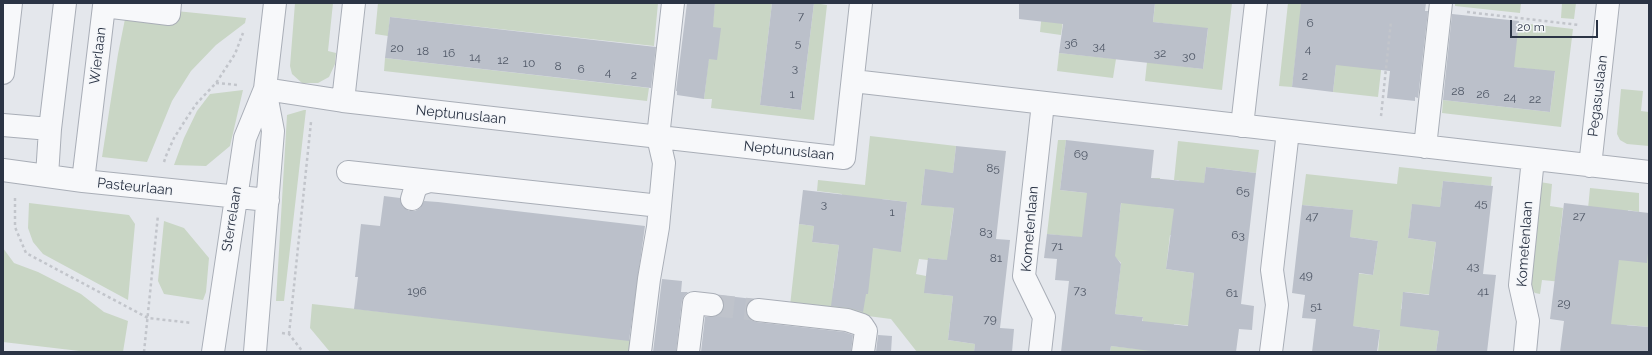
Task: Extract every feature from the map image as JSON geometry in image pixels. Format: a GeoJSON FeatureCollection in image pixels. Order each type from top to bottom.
{"type":"FeatureCollection","features":[{"type":"Feature","properties":{"kind":"street"},"geometry":{"type":"LineString","coordinates":[[3,73],[11,3]]}},
{"type":"Feature","properties":{"kind":"street"},"geometry":{"type":"LineString","coordinates":[[47,176],[50,129],[65,3]]}},
{"type":"Feature","properties":{"kind":"street","name":"Wierlaan"},"geometry":{"type":"LineString","coordinates":[[83,181],[104,6],[169,14],[170,3]]}},
{"type":"Feature","properties":{"kind":"street","name":"Sterrelaan"},"geometry":{"type":"LineString","coordinates":[[213,352],[245,138],[265,89],[275,3]]}},
{"type":"Feature","properties":{"kind":"street"},"geometry":{"type":"LineString","coordinates":[[343,101],[354,3]]}},
{"type":"Feature","properties":{"kind":"street"},"geometry":{"type":"LineString","coordinates":[[640,352],[648,279],[658,227],[660,206],[664,163],[658,136],[673,3]]}},
{"type":"Feature","properties":{"kind":"street"},"geometry":{"type":"LineString","coordinates":[[862,3],[853,81],[1649,172]]}},
{"type":"Feature","properties":{"kind":"street"},"geometry":{"type":"LineString","coordinates":[[1242,126],[1256,3]]}},
{"type":"Feature","properties":{"kind":"street","name":"Pegasuslaan"},"geometry":{"type":"LineString","coordinates":[[1590,166],[1608,3]]}},
{"type":"Feature","properties":{"kind":"street"},"geometry":{"type":"LineString","coordinates":[[1425,147],[1441,6]]}},
{"type":"Feature","properties":{"kind":"street","name":"Neptunuslaan"},"geometry":{"type":"LineString","coordinates":[[265,89],[314,98],[844,158],[853,81]]}},
{"type":"Feature","properties":{"kind":"street","name":"Sterrelaan"},"geometry":{"type":"LineString","coordinates":[[255,352],[273,131],[265,89]]}},
{"type":"Feature","properties":{"kind":"street","name":"Kometenlaan"},"geometry":{"type":"LineString","coordinates":[[1040,352],[1044,317],[1024,276],[1043,103]]}},
{"type":"Feature","properties":{"kind":"street"},"geometry":{"type":"LineString","coordinates":[[3,125],[50,129]]}},
{"type":"Feature","properties":{"kind":"street"},"geometry":{"type":"LineString","coordinates":[[1272,352],[1277,305],[1272,270],[1288,131]]}},
{"type":"Feature","properties":{"kind":"street","name":"Kometenlaan"},"geometry":{"type":"LineString","coordinates":[[1525,352],[1528,321],[1520,285],[1533,159]]}},
{"type":"Feature","properties":{"kind":"street","name":"Pasteurlaan"},"geometry":{"type":"LineString","coordinates":[[9,171],[83,181],[268,200]]}},
{"type":"Feature","properties":{"kind":"street"},"geometry":{"type":"LineString","coordinates":[[348,172],[660,206]]}},
{"type":"Feature","properties":{"kind":"street"},"geometry":{"type":"LineString","coordinates":[[412,199],[415,189],[420,184],[430,181]]}},
{"type":"Feature","properties":{"kind":"street"},"geometry":{"type":"LineString","coordinates":[[688,352],[694,303],[712,305]]}},
{"type":"Feature","properties":{"kind":"street"},"geometry":{"type":"LineString","coordinates":[[758,310],[847,320],[862,325],[866,331],[864,352]]}},
{"type":"Feature","properties":{"kind":"path"},"geometry":{"type":"LineString","coordinates":[[1441,6],[1605,28]]}},
{"type":"Feature","properties":{"kind":"path"},"geometry":{"type":"LineString","coordinates":[[1378,141],[1392,21]]}},
{"type":"Feature","properties":{"kind":"path"},"geometry":{"type":"LineString","coordinates":[[144,352],[161,189],[166,156],[174,138],[197,103],[216,83],[235,54],[243,33]]}},
{"type":"Feature","properties":{"kind":"path"},"geometry":{"type":"LineString","coordinates":[[289,334],[314,98]]}},
{"type":"Feature","properties":{"kind":"path"},"geometry":{"type":"LineString","coordinates":[[9,171],[16,227],[26,253],[148,318]]}},
{"type":"Feature","properties":{"kind":"green space"},"geometry":{"type":"Polygon","coordinates":[[[295,3],[333,3],[328,51],[336,53],[335,64],[329,77],[318,83],[302,83],[292,74],[290,66],[295,3]]]}},
{"type":"Feature","properties":{"kind":"green space"},"geometry":{"type":"Polygon","coordinates":[[[378,3],[658,3],[654,46],[390,17],[388,36],[375,34],[378,3]]]}},
{"type":"Feature","properties":{"kind":"green space"},"geometry":{"type":"Polygon","coordinates":[[[715,3],[772,3],[760,105],[801,110],[814,3],[827,5],[814,120],[711,108],[712,99],[704,99],[715,3]]]}},
{"type":"Feature","properties":{"kind":"green space"},"geometry":{"type":"Polygon","coordinates":[[[1043,3],[1059,3],[1064,13],[1061,35],[1040,32],[1043,3]]]}},
{"type":"Feature","properties":{"kind":"green space"},"geometry":{"type":"Polygon","coordinates":[[[1152,3],[1232,3],[1222,90],[1145,81],[1147,62],[1203,69],[1208,29],[1153,22],[1155,4],[1152,3]]]}},
{"type":"Feature","properties":{"kind":"green space"},"geometry":{"type":"Polygon","coordinates":[[[1288,3],[1302,3],[1292,87],[1279,86],[1288,3]]]}},
{"type":"Feature","properties":{"kind":"green space"},"geometry":{"type":"Polygon","coordinates":[[[1343,3],[1387,18],[1378,97],[1333,92],[1343,3]]]}},
{"type":"Feature","properties":{"kind":"green space"},"geometry":{"type":"Polygon","coordinates":[[[1455,3],[1521,3],[1520,13],[1455,6],[1455,3]]]}},
{"type":"Feature","properties":{"kind":"green space"},"geometry":{"type":"Polygon","coordinates":[[[1562,3],[1576,3],[1574,19],[1561,18],[1562,3]]]}},
{"type":"Feature","properties":{"kind":"green space"},"geometry":{"type":"Polygon","coordinates":[[[166,10],[246,18],[245,23],[216,45],[191,71],[172,101],[147,162],[102,157],[125,19],[166,10]]]}},
{"type":"Feature","properties":{"kind":"green space"},"geometry":{"type":"Polygon","coordinates":[[[1453,15],[1573,29],[1561,127],[1442,113],[1443,100],[1550,112],[1555,72],[1448,59],[1453,15]]]}},
{"type":"Feature","properties":{"kind":"green space"},"geometry":{"type":"Polygon","coordinates":[[[1059,53],[1116,59],[1113,78],[1057,71],[1059,53]]]}},
{"type":"Feature","properties":{"kind":"green space"},"geometry":{"type":"Polygon","coordinates":[[[385,58],[649,88],[647,101],[384,71],[385,58]]]}},
{"type":"Feature","properties":{"kind":"green space"},"geometry":{"type":"Polygon","coordinates":[[[1621,89],[1643,91],[1641,111],[1649,112],[1649,146],[1627,144],[1620,140],[1617,134],[1621,89]]]}},
{"type":"Feature","properties":{"kind":"green space"},"geometry":{"type":"Polygon","coordinates":[[[243,90],[230,146],[206,166],[174,165],[184,138],[197,111],[210,94],[243,90]]]}},
{"type":"Feature","properties":{"kind":"green space"},"geometry":{"type":"Polygon","coordinates":[[[306,110],[284,301],[276,301],[287,115],[306,110]]]}},
{"type":"Feature","properties":{"kind":"green space"},"geometry":{"type":"Polygon","coordinates":[[[870,136],[956,146],[953,173],[925,170],[921,204],[954,208],[950,235],[961,262],[929,258],[928,260],[919,259],[916,274],[926,276],[925,293],[953,296],[948,340],[975,344],[974,352],[917,352],[891,319],[790,306],[799,224],[814,226],[812,242],[839,245],[833,289],[873,248],[901,251],[907,202],[882,199],[881,212],[841,207],[842,194],[817,191],[818,180],[865,185],[870,136]]]}},
{"type":"Feature","properties":{"kind":"green space"},"geometry":{"type":"Polygon","coordinates":[[[1058,140],[1066,140],[1060,190],[1087,193],[1118,225],[1122,198],[1149,201],[1151,178],[1160,178],[1157,207],[1201,212],[1198,238],[1170,235],[1166,269],[1194,273],[1191,299],[1201,327],[1174,324],[1171,341],[1158,339],[1157,352],[1110,352],[1111,346],[1139,349],[1143,317],[1115,314],[1121,263],[1097,239],[1047,234],[1058,140]]]}},
{"type":"Feature","properties":{"kind":"green space"},"geometry":{"type":"Polygon","coordinates":[[[1178,141],[1259,150],[1256,173],[1206,167],[1203,194],[1178,180],[1174,180],[1178,141]]]}},
{"type":"Feature","properties":{"kind":"green space"},"geometry":{"type":"Polygon","coordinates":[[[1399,167],[1492,177],[1491,186],[1443,181],[1440,207],[1412,205],[1408,238],[1436,242],[1432,269],[1443,296],[1405,292],[1403,295],[1401,309],[1413,311],[1411,327],[1439,331],[1436,352],[1378,352],[1380,330],[1353,326],[1345,272],[1373,275],[1378,241],[1350,237],[1352,210],[1302,205],[1306,174],[1397,184],[1399,167]]]}},
{"type":"Feature","properties":{"kind":"green space"},"geometry":{"type":"Polygon","coordinates":[[[1540,182],[1552,184],[1550,206],[1563,208],[1558,253],[1582,284],[1542,280],[1540,294],[1535,293],[1530,288],[1540,182]]]}},
{"type":"Feature","properties":{"kind":"green space"},"geometry":{"type":"Polygon","coordinates":[[[1590,188],[1639,193],[1639,212],[1628,210],[1626,224],[1587,219],[1590,188]]]}},
{"type":"Feature","properties":{"kind":"green space"},"geometry":{"type":"Polygon","coordinates":[[[29,203],[129,215],[135,224],[128,300],[43,254],[33,242],[28,228],[29,203]]]}},
{"type":"Feature","properties":{"kind":"green space"},"geometry":{"type":"Polygon","coordinates":[[[164,221],[184,228],[209,258],[206,292],[203,300],[164,294],[158,281],[164,221]]]}},
{"type":"Feature","properties":{"kind":"green space"},"geometry":{"type":"Polygon","coordinates":[[[1649,243],[1649,327],[1627,325],[1626,331],[1599,328],[1619,260],[1649,243]]]}},
{"type":"Feature","properties":{"kind":"green space"},"geometry":{"type":"Polygon","coordinates":[[[3,248],[14,263],[38,272],[81,294],[104,312],[128,321],[123,352],[88,352],[3,342],[3,248]]]}},
{"type":"Feature","properties":{"kind":"green space"},"geometry":{"type":"Polygon","coordinates":[[[312,304],[632,340],[631,352],[330,352],[310,328],[312,304]]]}},
{"type":"Feature","properties":{"kind":"building"},"geometry":{"type":"Polygon","coordinates":[[[687,3],[715,3],[713,27],[721,28],[717,60],[709,59],[704,99],[677,95],[676,91],[687,3]]]}},
{"type":"Feature","properties":{"kind":"building"},"geometry":{"type":"Polygon","coordinates":[[[772,3],[814,3],[801,110],[760,105],[772,3]]]}},
{"type":"Feature","properties":{"kind":"building"},"geometry":{"type":"Polygon","coordinates":[[[1019,3],[1155,3],[1153,22],[1208,28],[1203,69],[1059,53],[1063,24],[1019,19],[1019,3]]]}},
{"type":"Feature","properties":{"kind":"building"},"geometry":{"type":"Polygon","coordinates":[[[1301,3],[1426,3],[1425,11],[1428,11],[1418,98],[1415,97],[1415,101],[1387,98],[1390,71],[1336,65],[1333,92],[1292,87],[1301,3]]]}},
{"type":"Feature","properties":{"kind":"building"},"geometry":{"type":"Polygon","coordinates":[[[1452,14],[1519,21],[1514,67],[1555,71],[1550,112],[1443,100],[1452,14]]]}},
{"type":"Feature","properties":{"kind":"building"},"geometry":{"type":"Polygon","coordinates":[[[390,17],[656,47],[651,88],[385,58],[390,17]]]}},
{"type":"Feature","properties":{"kind":"building"},"geometry":{"type":"Polygon","coordinates":[[[1066,140],[1154,150],[1151,178],[1204,183],[1206,167],[1256,173],[1241,304],[1254,306],[1252,330],[1239,329],[1236,352],[1159,352],[1111,346],[1110,352],[1061,352],[1069,281],[1055,280],[1057,259],[1044,258],[1047,234],[1082,237],[1087,193],[1060,190],[1066,140]],[[1121,203],[1115,256],[1121,264],[1115,314],[1143,317],[1142,321],[1188,326],[1194,273],[1166,269],[1174,209],[1121,203]]]}},
{"type":"Feature","properties":{"kind":"building"},"geometry":{"type":"Polygon","coordinates":[[[956,146],[1006,151],[996,239],[1010,240],[1000,328],[1014,329],[1012,352],[974,352],[975,344],[948,340],[953,296],[924,293],[928,258],[947,260],[954,208],[921,205],[925,169],[953,173],[956,146]]]}},
{"type":"Feature","properties":{"kind":"building"},"geometry":{"type":"Polygon","coordinates":[[[1443,181],[1493,186],[1483,274],[1496,275],[1487,352],[1436,352],[1439,331],[1400,326],[1403,292],[1429,295],[1436,242],[1408,238],[1412,204],[1440,207],[1443,181]]]}},
{"type":"Feature","properties":{"kind":"building"},"geometry":{"type":"Polygon","coordinates":[[[803,190],[907,202],[901,252],[873,248],[868,294],[866,294],[863,312],[849,308],[831,306],[839,245],[812,242],[814,226],[799,224],[803,190]]]}},
{"type":"Feature","properties":{"kind":"building"},"geometry":{"type":"Polygon","coordinates":[[[384,196],[400,198],[403,207],[409,211],[415,211],[420,208],[424,201],[645,226],[629,341],[354,309],[358,277],[355,277],[361,224],[380,226],[384,196]]]}},
{"type":"Feature","properties":{"kind":"building"},"geometry":{"type":"Polygon","coordinates":[[[1564,203],[1649,213],[1647,263],[1619,260],[1611,324],[1649,327],[1649,352],[1560,352],[1564,321],[1550,319],[1564,203]]]}},
{"type":"Feature","properties":{"kind":"building"},"geometry":{"type":"Polygon","coordinates":[[[1302,205],[1353,210],[1350,237],[1378,241],[1373,275],[1359,273],[1353,326],[1380,330],[1377,352],[1312,352],[1316,319],[1302,318],[1305,295],[1292,293],[1302,205]]]}},
{"type":"Feature","properties":{"kind":"building"},"geometry":{"type":"Polygon","coordinates":[[[662,279],[682,281],[681,292],[688,292],[682,301],[676,352],[653,352],[662,279]]]}},
{"type":"Feature","properties":{"kind":"building"},"geometry":{"type":"Polygon","coordinates":[[[719,295],[753,299],[748,303],[746,309],[747,315],[751,320],[756,322],[844,332],[853,335],[851,352],[701,352],[705,317],[717,316],[722,313],[724,307],[723,300],[719,295]]]}},
{"type":"Feature","properties":{"kind":"building"},"geometry":{"type":"Polygon","coordinates":[[[878,335],[892,336],[891,352],[876,352],[878,335]]]}},
{"type":"Feature","properties":{"kind":"tunnel"},"geometry":{"type":"LineString","coordinates":[[712,305],[758,310]]}}]}
